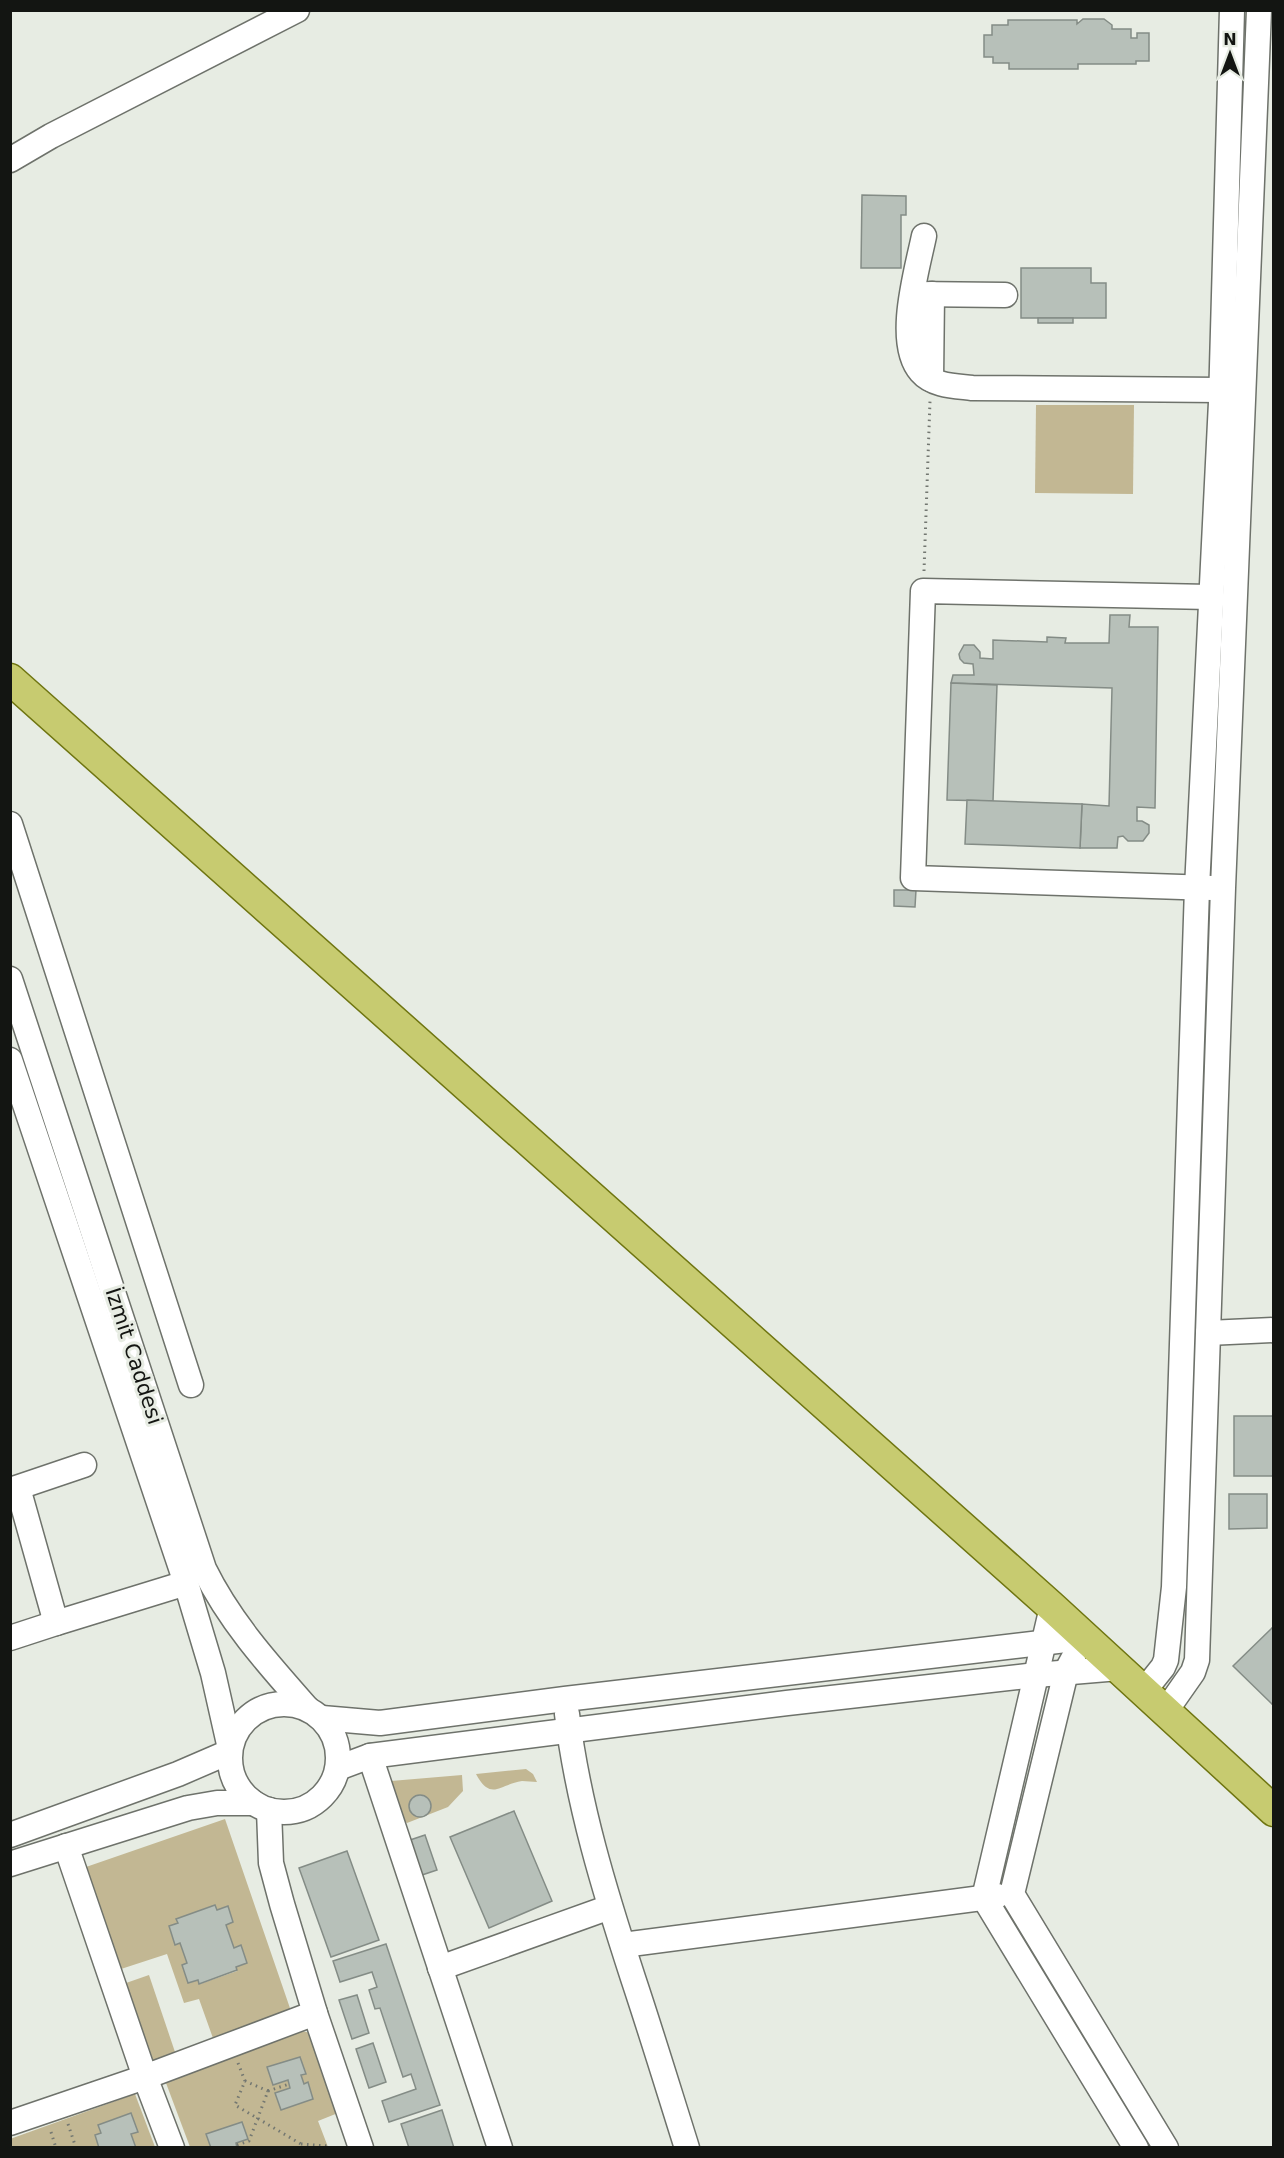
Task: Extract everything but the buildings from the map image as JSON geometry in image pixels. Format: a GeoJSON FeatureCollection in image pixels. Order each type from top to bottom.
{"type":"FeatureCollection","features":[{"type":"Feature","properties":{"kind":"main road"},"geometry":{"type":"LineString","coordinates":[[10,679],[1052,1607],[1083,1638],[1119,1668],[1274,1811]]}},
{"type":"Feature","properties":{"kind":"main road"},"geometry":{"type":"LineString","coordinates":[[10,686],[49,713]]}},
{"type":"Feature","properties":{"kind":"street"},"geometry":{"type":"LineString","coordinates":[[10,160],[51,136],[297,10]]}},
{"type":"Feature","properties":{"kind":"street"},"geometry":{"type":"LineString","coordinates":[[1154,1702],[1166,1660],[1174,1587],[1197,888],[1221,390],[1232,10]]}},
{"type":"Feature","properties":{"kind":"street"},"geometry":{"type":"LineString","coordinates":[[1154,1702],[1193,1672],[1197,1660],[1223,888],[1259,10]]}},
{"type":"Feature","properties":{"kind":"street"},"geometry":{"type":"LineString","coordinates":[[924,236],[922,294],[910,333],[911,355],[921,373],[931,379],[942,384],[972,388],[1221,390]]}},
{"type":"Feature","properties":{"kind":"street"},"geometry":{"type":"LineString","coordinates":[[922,294],[1005,296]]}},
{"type":"Feature","properties":{"kind":"street"},"geometry":{"type":"LineString","coordinates":[[1210,597],[923,591],[913,878],[1223,888]]}},
{"type":"Feature","properties":{"kind":"street"},"geometry":{"type":"LineString","coordinates":[[10,824],[191,1385]]}},
{"type":"Feature","properties":{"kind":"street","name":"İzmit Caddesi"},"geometry":{"type":"LineString","coordinates":[[10,979],[204,1569],[230,1615],[265,1661],[332,1733],[338,1750],[338,1768]]}},
{"type":"Feature","properties":{"kind":"street","name":"İzmit Caddesi"},"geometry":{"type":"LineString","coordinates":[[10,1060],[186,1583],[216,1682],[233,1779],[242,1792],[262,1807]]}},
{"type":"Feature","properties":{"kind":"street"},"geometry":{"type":"LineString","coordinates":[[1208,1333],[1274,1330]]}},
{"type":"Feature","properties":{"kind":"street"},"geometry":{"type":"LineString","coordinates":[[56,1623],[14,1489],[84,1465]]}},
{"type":"Feature","properties":{"kind":"street"},"geometry":{"type":"LineString","coordinates":[[10,1638],[186,1583]]}},
{"type":"Feature","properties":{"kind":"street"},"geometry":{"type":"LineString","coordinates":[[1052,1607],[984,1898],[1136,2148]]}},
{"type":"Feature","properties":{"kind":"street"},"geometry":{"type":"LineString","coordinates":[[10,1834],[178,1774],[229,1748],[246,1718],[259,1709],[275,1704],[291,1704],[314,1713],[380,1723],[1083,1638]]}},
{"type":"Feature","properties":{"kind":"street"},"geometry":{"type":"LineString","coordinates":[[1083,1638],[1066,1672],[1012,1894],[1166,2148]]}},
{"type":"Feature","properties":{"kind":"street"},"geometry":{"type":"LineString","coordinates":[[10,1864],[188,1808],[217,1803],[287,1812],[305,1808],[320,1799],[332,1785],[338,1768],[370,1756],[787,1703],[1119,1668]]}},
{"type":"Feature","properties":{"kind":"street"},"geometry":{"type":"LineString","coordinates":[[565,1699],[583,1805],[610,1907],[687,2148]]}},
{"type":"Feature","properties":{"kind":"street"},"geometry":{"type":"LineString","coordinates":[[370,1756],[500,2148]]}},
{"type":"Feature","properties":{"kind":"street"},"geometry":{"type":"LineString","coordinates":[[262,1807],[271,1863],[315,2013],[362,2148]]}},
{"type":"Feature","properties":{"kind":"street"},"geometry":{"type":"LineString","coordinates":[[66,1845],[172,2148]]}},
{"type":"Feature","properties":{"kind":"street"},"geometry":{"type":"LineString","coordinates":[[623,1945],[1012,1894]]}},
{"type":"Feature","properties":{"kind":"street"},"geometry":{"type":"LineString","coordinates":[[440,1968],[610,1907]]}},
{"type":"Feature","properties":{"kind":"street"},"geometry":{"type":"LineString","coordinates":[[10,2123],[146,2077],[315,2013]]}},
{"type":"Feature","properties":{"kind":"path"},"geometry":{"type":"LineString","coordinates":[[923,591],[931,379]]}},
{"type":"Feature","properties":{"kind":"path"},"geometry":{"type":"LineString","coordinates":[[236,2055],[245,2081],[235,2105],[301,2146],[327,2146]]}},
{"type":"Feature","properties":{"kind":"path"},"geometry":{"type":"LineString","coordinates":[[245,2081],[268,2091],[289,2084]]}},
{"type":"Feature","properties":{"kind":"path"},"geometry":{"type":"LineString","coordinates":[[237,2145],[249,2141],[268,2091]]}},
{"type":"Feature","properties":{"kind":"path"},"geometry":{"type":"LineString","coordinates":[[66,2120],[76,2148]]}},
{"type":"Feature","properties":{"kind":"path"},"geometry":{"type":"LineString","coordinates":[[49,2126],[56,2148]]}},
{"type":"Feature","properties":{"kind":"shaded area"},"geometry":{"type":"Polygon","coordinates":[[[1036,405],[1134,405],[1133,494],[1035,493],[1036,405]]]}},
{"type":"Feature","properties":{"kind":"shaded area"},"geometry":{"type":"Polygon","coordinates":[[[526,1769],[533,1774],[537,1782],[522,1781],[491,1789],[481,1782],[476,1774],[526,1769]]]}},
{"type":"Feature","properties":{"kind":"shaded area"},"geometry":{"type":"Polygon","coordinates":[[[462,1775],[463,1791],[448,1807],[407,1823],[395,1815],[386,1787],[391,1781],[462,1775]],[[421,1795],[412,1798],[409,1807],[414,1815],[419,1817],[428,1814],[430,1800],[421,1795]]]}},
{"type":"Feature","properties":{"kind":"shaded area"},"geometry":{"type":"Polygon","coordinates":[[[225,1819],[292,2014],[214,2041],[199,1999],[184,2003],[167,1954],[121,1969],[86,1867],[225,1819]],[[215,1905],[177,1919],[178,1923],[169,1927],[175,1944],[180,1943],[187,1963],[182,1965],[188,1983],[198,1980],[200,1984],[237,1971],[236,1967],[247,1963],[241,1946],[234,1948],[226,1925],[233,1922],[228,1906],[217,1910],[215,1905]]]}},
{"type":"Feature","properties":{"kind":"shaded area"},"geometry":{"type":"Polygon","coordinates":[[[149,1975],[176,2055],[153,2063],[126,1983],[149,1975]]]}},
{"type":"Feature","properties":{"kind":"shaded area"},"geometry":{"type":"Polygon","coordinates":[[[299,2030],[310,2033],[338,2113],[318,2121],[328,2147],[190,2147],[166,2083],[299,2030]]]}},
{"type":"Feature","properties":{"kind":"shaded area"},"geometry":{"type":"Polygon","coordinates":[[[135,2094],[155,2147],[11,2147],[10,2139],[135,2094]]]}}]}
